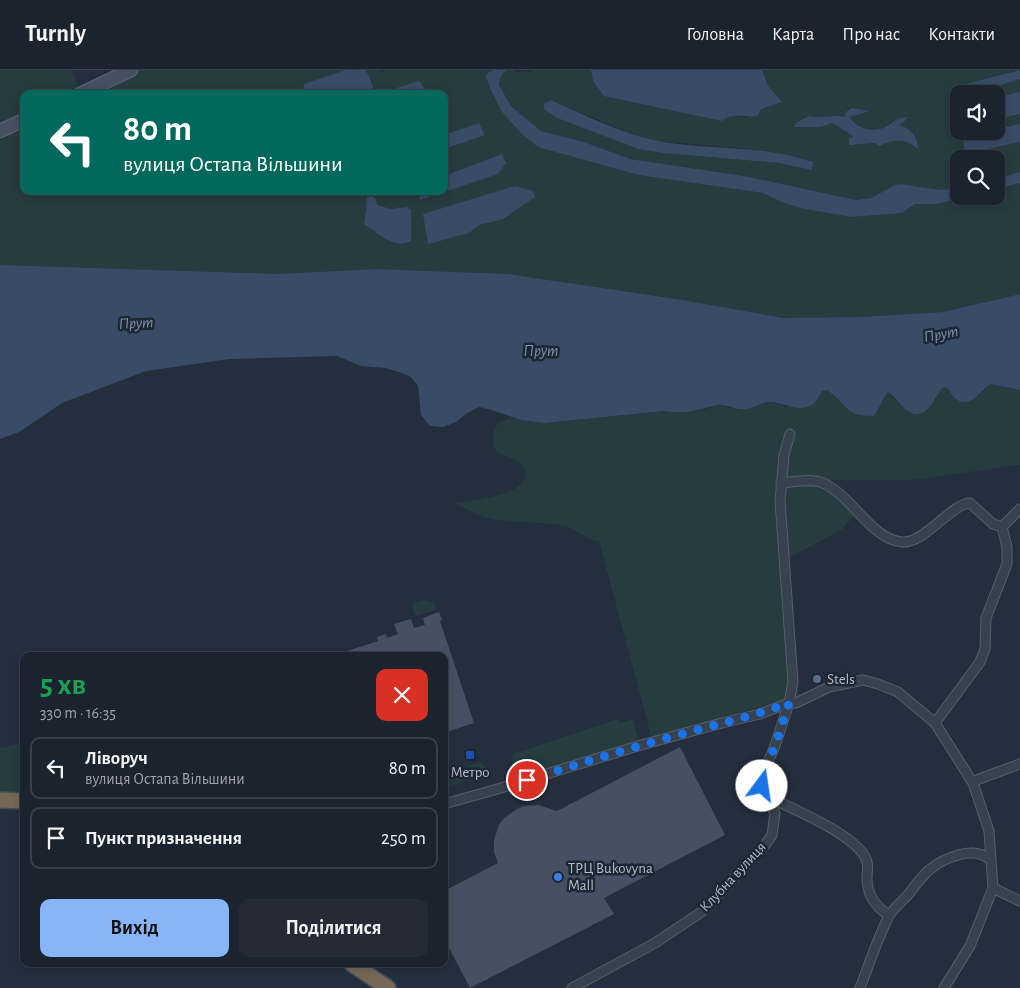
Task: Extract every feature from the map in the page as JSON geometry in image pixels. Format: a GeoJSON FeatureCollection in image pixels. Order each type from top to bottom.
{"type":"FeatureCollection","features":[{"type":"Feature","properties":{"kind":"highway"},"geometry":{"type":"LineString","coordinates":[[0,800],[20,801]]}},
{"type":"Feature","properties":{"kind":"highway"},"geometry":{"type":"LineString","coordinates":[[356,967],[387,988]]}},
{"type":"Feature","properties":{"kind":"main road"},"geometry":{"type":"LineString","coordinates":[[88,90],[131,70]]}},
{"type":"Feature","properties":{"kind":"main road"},"geometry":{"type":"LineString","coordinates":[[0,131],[20,122]]}},
{"type":"Feature","properties":{"kind":"street","name":"Клубна вулиця"},"geometry":{"type":"LineString","coordinates":[[572,988],[655,943],[710,905],[772,835],[774,813],[762,786],[761,778],[775,746],[789,703],[793,682],[780,501],[784,455],[790,434]]}},
{"type":"Feature","properties":{"kind":"street"},"geometry":{"type":"LineString","coordinates":[[781,483],[821,482],[834,490],[876,529],[901,542],[910,541],[964,504],[970,503],[984,518],[1002,527]]}},
{"type":"Feature","properties":{"kind":"street"},"geometry":{"type":"LineString","coordinates":[[1002,527],[1020,510]]}},
{"type":"Feature","properties":{"kind":"street"},"geometry":{"type":"LineString","coordinates":[[935,723],[980,662],[985,649],[986,618],[1007,564],[1007,547],[1002,527]]}},
{"type":"Feature","properties":{"kind":"street"},"geometry":{"type":"LineString","coordinates":[[448,803],[641,745],[722,722],[760,714],[789,703],[796,704],[829,687],[863,680],[898,692],[935,723],[973,783],[989,831],[993,888],[970,946],[944,988]]}},
{"type":"Feature","properties":{"kind":"street"},"geometry":{"type":"LineString","coordinates":[[973,783],[1020,764]]}},
{"type":"Feature","properties":{"kind":"street"},"geometry":{"type":"LineString","coordinates":[[766,796],[825,823],[860,851],[866,859],[868,889],[872,900],[889,916]]}},
{"type":"Feature","properties":{"kind":"street"},"geometry":{"type":"LineString","coordinates":[[860,988],[868,964],[889,916],[931,868],[962,854],[972,852],[982,854],[990,859]]}},
{"type":"Feature","properties":{"kind":"street"},"geometry":{"type":"LineString","coordinates":[[993,888],[1020,901]]}},
{"type":"Feature","properties":{"kind":"green space"},"geometry":{"type":"Polygon","coordinates":[[[0,70],[71,70],[78,88],[119,70],[346,70],[305,84],[304,90],[20,90],[20,195],[418,195],[419,199],[432,195],[448,195],[448,190],[498,174],[502,154],[448,174],[448,148],[485,135],[479,123],[448,134],[448,90],[426,90],[419,82],[390,90],[374,90],[366,70],[379,70],[381,72],[387,70],[494,70],[489,72],[502,112],[608,166],[639,175],[763,193],[784,203],[852,217],[902,213],[915,204],[937,204],[950,201],[950,205],[1005,205],[1005,187],[1020,183],[1020,294],[943,312],[860,317],[783,318],[683,300],[508,274],[377,269],[276,274],[0,265],[0,70]],[[366,203],[364,224],[392,242],[405,243],[411,241],[411,211],[407,207],[391,209],[366,203]]]}},
{"type":"Feature","properties":{"kind":"green space"},"geometry":{"type":"Polygon","coordinates":[[[506,70],[533,72],[530,70],[591,70],[593,81],[722,121],[732,116],[748,118],[761,109],[781,102],[769,87],[762,70],[1017,70],[961,85],[950,85],[950,140],[969,140],[983,150],[950,150],[950,189],[940,190],[901,184],[895,185],[871,198],[856,200],[744,176],[630,159],[584,142],[541,131],[511,106],[499,85],[500,78],[506,70]],[[551,100],[639,149],[663,153],[779,163],[812,170],[752,149],[658,141],[627,132],[551,100]],[[852,108],[844,117],[809,116],[794,126],[821,127],[832,123],[854,137],[855,146],[873,143],[879,146],[889,142],[904,141],[918,148],[912,136],[891,122],[881,128],[862,129],[850,117],[868,111],[852,108]]]}},
{"type":"Feature","properties":{"kind":"green space"},"geometry":{"type":"Polygon","coordinates":[[[1020,79],[1020,92],[1005,95],[1005,85],[1001,85],[1020,79]]]}},
{"type":"Feature","properties":{"kind":"green space"},"geometry":{"type":"Polygon","coordinates":[[[1020,114],[1020,124],[1005,127],[1005,117],[1020,114]]]}},
{"type":"Feature","properties":{"kind":"green space"},"geometry":{"type":"Polygon","coordinates":[[[1020,142],[1020,172],[1005,176],[1005,150],[983,150],[1020,142]]]}},
{"type":"Feature","properties":{"kind":"green space"},"geometry":{"type":"Polygon","coordinates":[[[991,384],[1020,390],[1020,465],[911,480],[830,480],[860,510],[841,530],[788,558],[799,695],[652,739],[599,541],[592,540],[565,525],[497,520],[481,516],[454,503],[497,496],[518,487],[524,480],[525,471],[519,461],[498,453],[493,446],[494,430],[498,424],[513,417],[544,423],[665,411],[679,413],[703,410],[718,405],[736,409],[769,402],[787,407],[819,396],[822,390],[827,390],[879,411],[884,396],[888,392],[900,404],[936,400],[941,388],[945,387],[955,398],[980,394],[991,384]]]}},
{"type":"Feature","properties":{"kind":"green space"},"geometry":{"type":"Polygon","coordinates":[[[425,600],[433,603],[437,609],[415,616],[412,604],[425,600]]]}},
{"type":"Feature","properties":{"kind":"green space"},"geometry":{"type":"Polygon","coordinates":[[[618,719],[620,723],[633,719],[638,740],[541,772],[531,764],[515,768],[512,764],[513,754],[618,719]]]}},
{"type":"Feature","properties":{"kind":"green space"},"geometry":{"type":"Polygon","coordinates":[[[20,744],[20,800],[0,798],[0,748],[20,744]]]}},
{"type":"Feature","properties":{"kind":"green space"},"geometry":{"type":"Polygon","coordinates":[[[481,762],[488,770],[487,774],[448,786],[448,772],[481,762]]]}},
{"type":"Feature","properties":{"kind":"water"},"geometry":{"type":"Polygon","coordinates":[[[346,70],[366,70],[374,90],[303,90],[304,84],[346,70]]]}},
{"type":"Feature","properties":{"kind":"water"},"geometry":{"type":"Polygon","coordinates":[[[506,70],[500,78],[499,85],[511,106],[541,131],[584,142],[630,159],[744,176],[856,200],[871,198],[895,185],[901,184],[940,190],[950,189],[950,201],[937,204],[915,204],[902,213],[852,217],[805,209],[784,203],[763,193],[639,175],[538,147],[521,133],[502,112],[486,76],[489,72],[506,70]]]}},
{"type":"Feature","properties":{"kind":"water"},"geometry":{"type":"Polygon","coordinates":[[[591,70],[762,70],[769,87],[782,102],[761,109],[758,116],[735,116],[722,121],[604,96],[593,81],[591,70]]]}},
{"type":"Feature","properties":{"kind":"water"},"geometry":{"type":"Polygon","coordinates":[[[1020,70],[1020,79],[1001,85],[961,85],[1020,70]]]}},
{"type":"Feature","properties":{"kind":"water"},"geometry":{"type":"Polygon","coordinates":[[[419,81],[426,90],[390,90],[419,81]]]}},
{"type":"Feature","properties":{"kind":"water"},"geometry":{"type":"Polygon","coordinates":[[[1020,92],[1020,114],[1005,117],[1005,95],[1020,92]]]}},
{"type":"Feature","properties":{"kind":"water"},"geometry":{"type":"Polygon","coordinates":[[[551,100],[604,124],[644,138],[678,144],[755,150],[793,156],[813,162],[812,170],[779,163],[663,153],[639,149],[557,118],[544,109],[544,104],[551,100]]]}},
{"type":"Feature","properties":{"kind":"water"},"geometry":{"type":"Polygon","coordinates":[[[852,108],[869,111],[850,117],[861,127],[870,130],[880,129],[897,119],[909,117],[899,125],[913,134],[917,140],[918,149],[904,141],[889,142],[879,146],[874,143],[849,145],[849,139],[853,136],[832,123],[821,127],[794,127],[796,123],[809,116],[844,117],[846,112],[852,108]]]}},
{"type":"Feature","properties":{"kind":"water"},"geometry":{"type":"Polygon","coordinates":[[[479,123],[485,135],[448,148],[448,134],[479,123]]]}},
{"type":"Feature","properties":{"kind":"water"},"geometry":{"type":"Polygon","coordinates":[[[1020,124],[1020,142],[983,150],[964,150],[963,140],[1005,140],[1005,127],[1020,124]]]}},
{"type":"Feature","properties":{"kind":"water"},"geometry":{"type":"Polygon","coordinates":[[[502,154],[506,163],[498,174],[448,191],[448,174],[502,154]]]}},
{"type":"Feature","properties":{"kind":"water"},"geometry":{"type":"Polygon","coordinates":[[[1020,172],[1020,183],[1005,187],[1005,176],[1020,172]]]}},
{"type":"Feature","properties":{"kind":"water"},"geometry":{"type":"Polygon","coordinates":[[[515,186],[533,191],[535,197],[503,219],[479,225],[469,233],[428,244],[423,214],[515,186]]]}},
{"type":"Feature","properties":{"kind":"water"},"geometry":{"type":"Polygon","coordinates":[[[418,195],[435,195],[420,200],[418,195]]]}},
{"type":"Feature","properties":{"kind":"water"},"geometry":{"type":"Polygon","coordinates":[[[371,196],[376,199],[377,205],[391,209],[407,207],[411,210],[411,241],[404,243],[392,242],[364,224],[367,198],[371,196]]]}},
{"type":"Feature","properties":{"kind":"water","name":"Прут"},"geometry":{"type":"Polygon","coordinates":[[[0,265],[276,274],[377,269],[508,274],[683,300],[783,318],[860,317],[943,312],[1020,294],[1020,390],[991,384],[974,399],[964,402],[954,397],[946,387],[942,388],[927,410],[916,414],[903,407],[888,392],[873,416],[857,414],[851,411],[827,390],[822,391],[812,404],[802,408],[770,402],[744,409],[717,405],[686,412],[664,411],[544,423],[521,420],[479,407],[467,413],[456,422],[443,427],[430,426],[421,415],[418,386],[411,377],[402,373],[386,368],[361,366],[337,356],[229,359],[146,371],[62,403],[19,432],[0,439],[0,265]]]}},
{"type":"Feature","properties":{"kind":"building"},"geometry":{"type":"Polygon","coordinates":[[[439,612],[442,620],[440,621],[474,723],[448,732],[448,652],[344,652],[378,641],[377,637],[386,634],[387,638],[398,634],[394,624],[411,619],[414,628],[425,625],[423,618],[439,612]]]}},
{"type":"Feature","properties":{"kind":"building","name":"ТРЦ Bukovyna Mall"},"geometry":{"type":"Polygon","coordinates":[[[680,747],[725,835],[604,898],[614,914],[470,988],[448,946],[448,889],[498,863],[494,852],[494,840],[499,825],[504,818],[524,806],[538,805],[557,811],[680,747]]]}},
{"type":"Feature","properties":{"kind":"place","name":"Stels"},"geometry":{"type":"Point","coordinates":[817,679]}},
{"type":"Feature","properties":{"kind":"place","name":"Метро"},"geometry":{"type":"Point","coordinates":[470,755]}},
{"type":"Feature","properties":{"kind":"place","name":"ТРЦ Bukovyna Mall"},"geometry":{"type":"Point","coordinates":[558,877]}},
{"type":"Feature","properties":{"kind":"route"},"geometry":{"type":"LineString","coordinates":[[527,780],[722,722],[760,714],[789,703],[775,746],[761,778],[762,786]]}}]}
